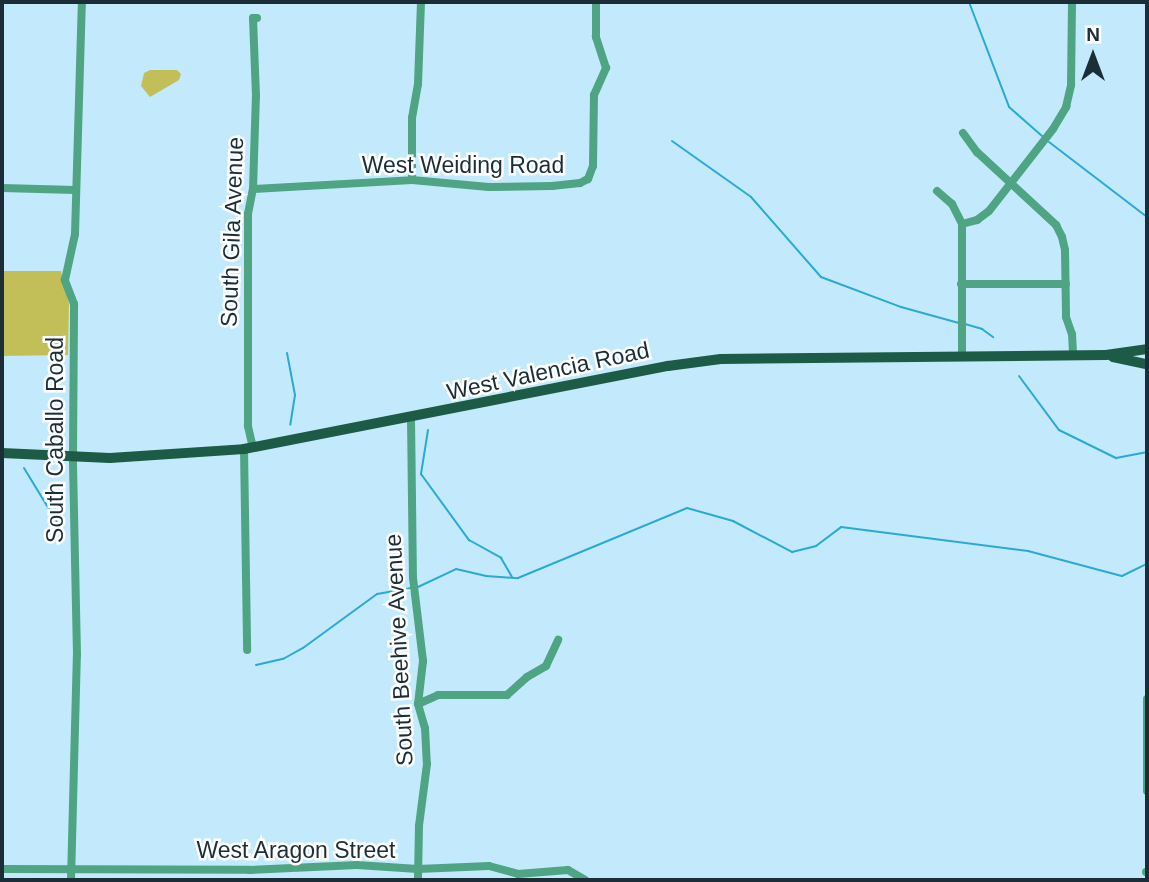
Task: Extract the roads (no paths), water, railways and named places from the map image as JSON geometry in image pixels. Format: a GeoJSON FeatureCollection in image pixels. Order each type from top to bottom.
{"type":"FeatureCollection","features":[{"type":"Feature","properties":{"kind":"main road","name":"West Valencia Road"},"geometry":{"type":"LineString","coordinates":[[2,453],[72,457],[154,457],[248,448],[690,362],[746,357],[1106,355],[1147,349]]}},
{"type":"Feature","properties":{"kind":"main road","name":"West Valencia Road"},"geometry":{"type":"LineString","coordinates":[[1106,355],[1147,364]]}},
{"type":"Feature","properties":{"kind":"street","name":"South Caballo Road"},"geometry":{"type":"LineString","coordinates":[[71,880],[77,654],[72,457],[74,304],[65,279],[75,234],[82,2]]}},
{"type":"Feature","properties":{"kind":"street"},"geometry":{"type":"LineString","coordinates":[[412,180],[412,118],[418,84],[421,2]]}},
{"type":"Feature","properties":{"kind":"street","name":"West Weiding Road"},"geometry":{"type":"LineString","coordinates":[[253,189],[412,180],[497,187],[570,185],[588,179],[593,166],[594,95],[606,68],[596,37],[596,2]]}},
{"type":"Feature","properties":{"kind":"street"},"geometry":{"type":"LineString","coordinates":[[962,224],[977,220],[989,211],[1053,129],[1066,107],[1071,85],[1072,2]]}},
{"type":"Feature","properties":{"kind":"street","name":"South Gila Avenue"},"geometry":{"type":"LineString","coordinates":[[247,650],[248,214],[253,189],[255,18]]}},
{"type":"Feature","properties":{"kind":"street"},"geometry":{"type":"LineString","coordinates":[[963,134],[977,152],[1056,225],[1065,250],[1066,317],[1072,334],[1073,355]]}},
{"type":"Feature","properties":{"kind":"street"},"geometry":{"type":"LineString","coordinates":[[2,188],[75,190]]}},
{"type":"Feature","properties":{"kind":"street"},"geometry":{"type":"LineString","coordinates":[[937,191],[953,204],[962,224],[962,356]]}},
{"type":"Feature","properties":{"kind":"street"},"geometry":{"type":"LineString","coordinates":[[961,284],[1066,284]]}},
{"type":"Feature","properties":{"kind":"street","name":"South Beehive Avenue"},"geometry":{"type":"LineString","coordinates":[[411,418],[413,578],[423,661],[418,704],[425,728],[427,764],[419,826],[418,880]]}},
{"type":"Feature","properties":{"kind":"street"},"geometry":{"type":"LineString","coordinates":[[418,704],[438,695],[507,695],[527,677],[546,666],[558,640]]}},
{"type":"Feature","properties":{"kind":"street"},"geometry":{"type":"LineString","coordinates":[[1147,699],[1147,791]]}},
{"type":"Feature","properties":{"kind":"street","name":"West Aragon Street"},"geometry":{"type":"LineString","coordinates":[[2,869],[250,870],[357,865],[418,869],[489,866],[517,874],[568,870],[585,880]]}},
{"type":"Feature","properties":{"kind":"street"},"geometry":{"type":"LineString","coordinates":[[249,880],[250,870]]}},
{"type":"Feature","properties":{"kind":"waterway"},"geometry":{"type":"LineString","coordinates":[[969,2],[1009,107],[1042,136]]}},
{"type":"Feature","properties":{"kind":"waterway"},"geometry":{"type":"LineString","coordinates":[[672,141],[751,197],[821,277],[901,307],[959,323]]}},
{"type":"Feature","properties":{"kind":"waterway"},"geometry":{"type":"LineString","coordinates":[[1049,142],[1147,217]]}},
{"type":"Feature","properties":{"kind":"waterway"},"geometry":{"type":"LineString","coordinates":[[965,324],[982,329],[993,337]]}},
{"type":"Feature","properties":{"kind":"waterway"},"geometry":{"type":"LineString","coordinates":[[287,353],[295,395],[290,425]]}},
{"type":"Feature","properties":{"kind":"waterway"},"geometry":{"type":"LineString","coordinates":[[1019,376],[1059,430],[1116,458],[1147,452]]}},
{"type":"Feature","properties":{"kind":"waterway"},"geometry":{"type":"LineString","coordinates":[[428,430],[421,474],[469,540],[501,558],[512,577]]}},
{"type":"Feature","properties":{"kind":"waterway"},"geometry":{"type":"LineString","coordinates":[[24,468],[58,524]]}},
{"type":"Feature","properties":{"kind":"waterway"},"geometry":{"type":"LineString","coordinates":[[418,587],[456,569],[486,576],[518,578],[687,508],[733,521],[792,552],[816,546],[841,527],[1028,551],[1122,576],[1147,564]]}},
{"type":"Feature","properties":{"kind":"waterway"},"geometry":{"type":"LineString","coordinates":[[256,665],[283,659],[303,648],[377,594],[412,588]]}}]}
